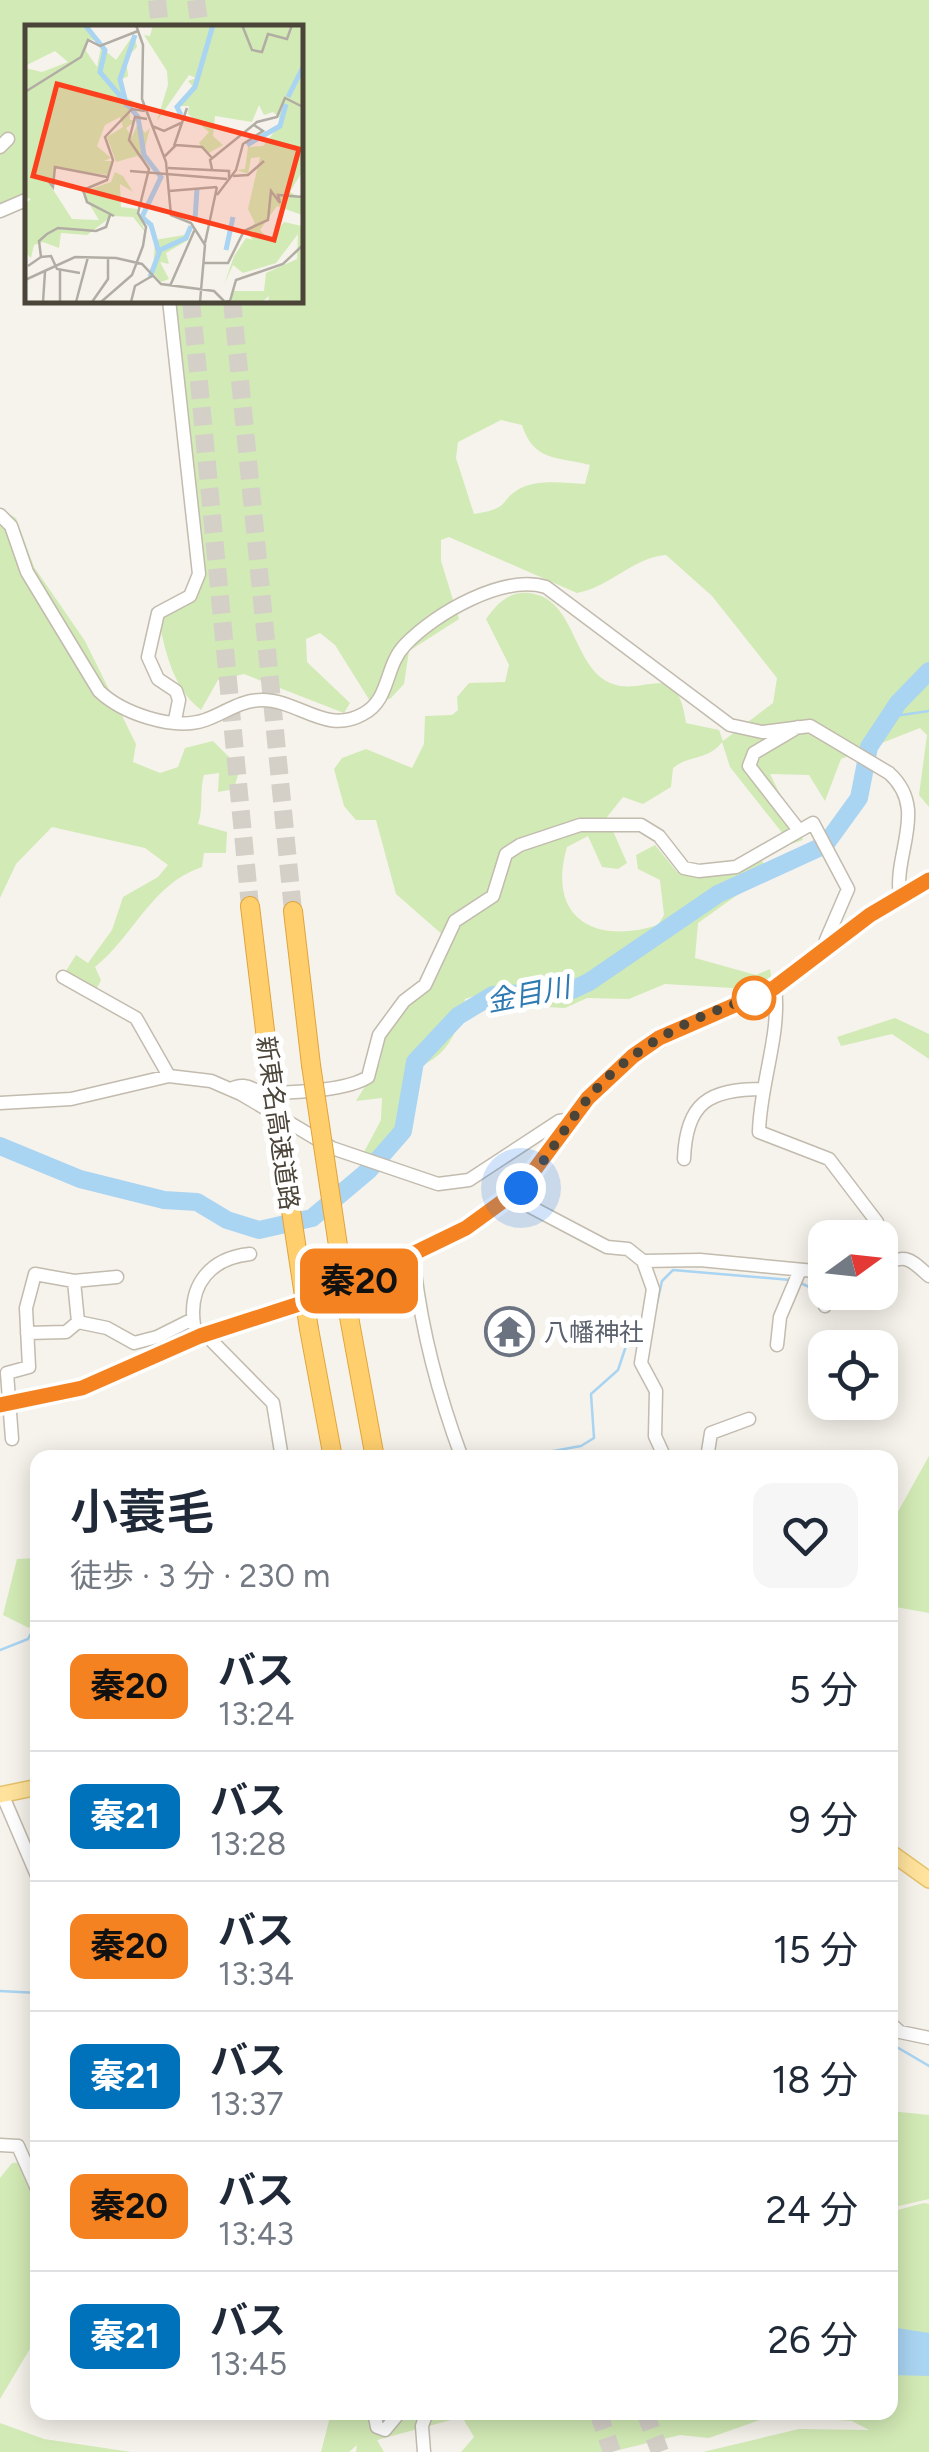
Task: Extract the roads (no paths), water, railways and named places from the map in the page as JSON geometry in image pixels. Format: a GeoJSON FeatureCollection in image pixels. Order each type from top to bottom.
{"type":"FeatureCollection","features":[{"type":"Feature","properties":{"kind":"highway","name":"新東名高速道路"},"geometry":{"type":"LineString","coordinates":[[250,906],[308,1328],[331,1450]]}},
{"type":"Feature","properties":{"kind":"highway","name":"新東名高速道路"},"geometry":{"type":"LineString","coordinates":[[294,911],[347,1306],[374,1450]]}},
{"type":"Feature","properties":{"kind":"main road"},"geometry":{"type":"LineString","coordinates":[[4,1404],[68,1393],[203,1335],[302,1304],[414,1255],[512,1196],[547,1159],[603,1081],[659,1038],[774,988],[900,896],[929,880]]}},
{"type":"Feature","properties":{"kind":"main road"},"geometry":{"type":"LineString","coordinates":[[1,1794],[30,1789]]}},
{"type":"Feature","properties":{"kind":"main road"},"geometry":{"type":"LineString","coordinates":[[898,1858],[929,1880]]}},
{"type":"Feature","properties":{"kind":"street"},"geometry":{"type":"LineString","coordinates":[[0,212],[25,200]]}},
{"type":"Feature","properties":{"kind":"street"},"geometry":{"type":"LineString","coordinates":[[169,302],[199,574],[190,596],[158,613],[148,656],[158,679],[176,691],[180,700],[175,720]]}},
{"type":"Feature","properties":{"kind":"street"},"geometry":{"type":"LineString","coordinates":[[0,514],[11,526],[27,572],[99,691],[128,710],[175,720],[206,720],[242,702],[260,700],[329,722],[353,720],[381,701],[404,645],[488,591],[528,581],[561,595],[730,725],[762,732],[800,726],[839,741],[889,772],[900,782],[909,806],[898,882],[900,896]]}},
{"type":"Feature","properties":{"kind":"street"},"geometry":{"type":"LineString","coordinates":[[798,829],[749,766],[754,752],[800,726]]}},
{"type":"Feature","properties":{"kind":"street"},"geometry":{"type":"LineString","coordinates":[[232,1088],[247,1085],[265,1094],[352,1083],[368,1076],[379,1035],[404,1001],[425,986],[454,921],[493,896],[506,854],[520,844],[580,825],[641,826],[658,836],[684,868],[699,871],[736,867],[813,823],[848,896],[829,931],[826,940],[831,946]]}},
{"type":"Feature","properties":{"kind":"street"},"geometry":{"type":"LineString","coordinates":[[62,977],[136,1018],[169,1076]]}},
{"type":"Feature","properties":{"kind":"street"},"geometry":{"type":"LineString","coordinates":[[774,988],[777,1012],[759,1132],[794,1142],[829,1159],[875,1220]]}},
{"type":"Feature","properties":{"kind":"street"},"geometry":{"type":"LineString","coordinates":[[0,1103],[72,1099],[169,1076],[232,1088],[322,1143],[438,1184],[469,1180],[559,1120],[573,1119]]}},
{"type":"Feature","properties":{"kind":"street"},"geometry":{"type":"LineString","coordinates":[[684,1159],[689,1117],[701,1105],[732,1089],[763,1090]]}},
{"type":"Feature","properties":{"kind":"street"},"geometry":{"type":"LineString","coordinates":[[512,1196],[607,1247],[628,1249],[642,1260],[653,1289],[641,1363],[656,1391],[656,1436],[662,1450]]}},
{"type":"Feature","properties":{"kind":"street"},"geometry":{"type":"LineString","coordinates":[[250,1254],[227,1257],[210,1267],[201,1278],[192,1320],[273,1404],[281,1450]]}},
{"type":"Feature","properties":{"kind":"street"},"geometry":{"type":"LineString","coordinates":[[414,1255],[418,1302],[436,1386],[459,1450]]}},
{"type":"Feature","properties":{"kind":"street"},"geometry":{"type":"LineString","coordinates":[[898,1259],[924,1271]]}},
{"type":"Feature","properties":{"kind":"street"},"geometry":{"type":"LineString","coordinates":[[642,1260],[808,1274]]}},
{"type":"Feature","properties":{"kind":"street"},"geometry":{"type":"LineString","coordinates":[[12,1440],[4,1404],[8,1370],[30,1366],[26,1308],[35,1274],[74,1280],[117,1277]]}},
{"type":"Feature","properties":{"kind":"street"},"geometry":{"type":"LineString","coordinates":[[776,1345],[780,1317],[798,1275]]}},
{"type":"Feature","properties":{"kind":"street"},"geometry":{"type":"LineString","coordinates":[[74,1280],[78,1322]]}},
{"type":"Feature","properties":{"kind":"street"},"geometry":{"type":"LineString","coordinates":[[78,1322],[106,1328],[134,1343],[192,1320]]}},
{"type":"Feature","properties":{"kind":"street"},"geometry":{"type":"LineString","coordinates":[[28,1332],[66,1332],[78,1322]]}},
{"type":"Feature","properties":{"kind":"street"},"geometry":{"type":"LineString","coordinates":[[708,1450],[711,1433],[750,1419]]}},
{"type":"Feature","properties":{"kind":"street"},"geometry":{"type":"LineString","coordinates":[[1,1794],[30,1860]]}},
{"type":"Feature","properties":{"kind":"street"},"geometry":{"type":"LineString","coordinates":[[898,2030],[929,2038]]}},
{"type":"Feature","properties":{"kind":"street"},"geometry":{"type":"LineString","coordinates":[[0,2145],[18,2146],[30,2172]]}},
{"type":"Feature","properties":{"kind":"street"},"geometry":{"type":"LineString","coordinates":[[375,2420],[376,2428],[384,2430],[393,2420]]}},
{"type":"Feature","properties":{"kind":"street"},"geometry":{"type":"LineString","coordinates":[[424,2420],[424,2452]]}},
{"type":"Feature","properties":{"kind":"water"},"geometry":{"type":"Polygon","coordinates":[[[898,2328],[929,2333],[929,2376],[898,2375],[898,2328]]]}},
{"type":"Feature","properties":{"kind":"waterway","name":"金目川"},"geometry":{"type":"LineString","coordinates":[[0,1146],[80,1179],[164,1200],[197,1202],[227,1220],[259,1230],[312,1218],[369,1170],[403,1131],[415,1062],[458,1016],[493,995],[572,990],[718,894],[825,845],[859,798],[869,747],[898,703],[929,671]]}},
{"type":"Feature","properties":{"kind":"waterway"},"geometry":{"type":"LineString","coordinates":[[888,717],[929,711]]}},
{"type":"Feature","properties":{"kind":"waterway"},"geometry":{"type":"LineString","coordinates":[[655,1312],[662,1281],[673,1270],[791,1280]]}},
{"type":"Feature","properties":{"kind":"waterway"},"geometry":{"type":"LineString","coordinates":[[798,1282],[808,1286]]}},
{"type":"Feature","properties":{"kind":"waterway"},"geometry":{"type":"LineString","coordinates":[[559,1450],[581,1446],[594,1438],[591,1394],[618,1370],[631,1331],[641,1319]]}},
{"type":"Feature","properties":{"kind":"waterway"},"geometry":{"type":"LineString","coordinates":[[0,1650],[30,1635]]}},
{"type":"Feature","properties":{"kind":"waterway"},"geometry":{"type":"LineString","coordinates":[[0,1991],[30,1993]]}},
{"type":"Feature","properties":{"kind":"waterway"},"geometry":{"type":"LineString","coordinates":[[898,2048],[929,2066]]}},
{"type":"Feature","properties":{"kind":"tunnel"},"geometry":{"type":"LineString","coordinates":[[157,0],[160,25]]}},
{"type":"Feature","properties":{"kind":"tunnel"},"geometry":{"type":"LineString","coordinates":[[196,0],[200,25]]}},
{"type":"Feature","properties":{"kind":"tunnel"},"geometry":{"type":"LineString","coordinates":[[191,302],[250,906]]}},
{"type":"Feature","properties":{"kind":"tunnel"},"geometry":{"type":"LineString","coordinates":[[232,302],[293,911]]}},
{"type":"Feature","properties":{"kind":"tunnel"},"geometry":{"type":"LineString","coordinates":[[601,2420],[612,2452]]}},
{"type":"Feature","properties":{"kind":"tunnel"},"geometry":{"type":"LineString","coordinates":[[648,2420],[660,2452]]}},
{"type":"Feature","properties":{"kind":"place","name":"八幡神社"},"geometry":{"type":"Point","coordinates":[509,1332]}}]}
